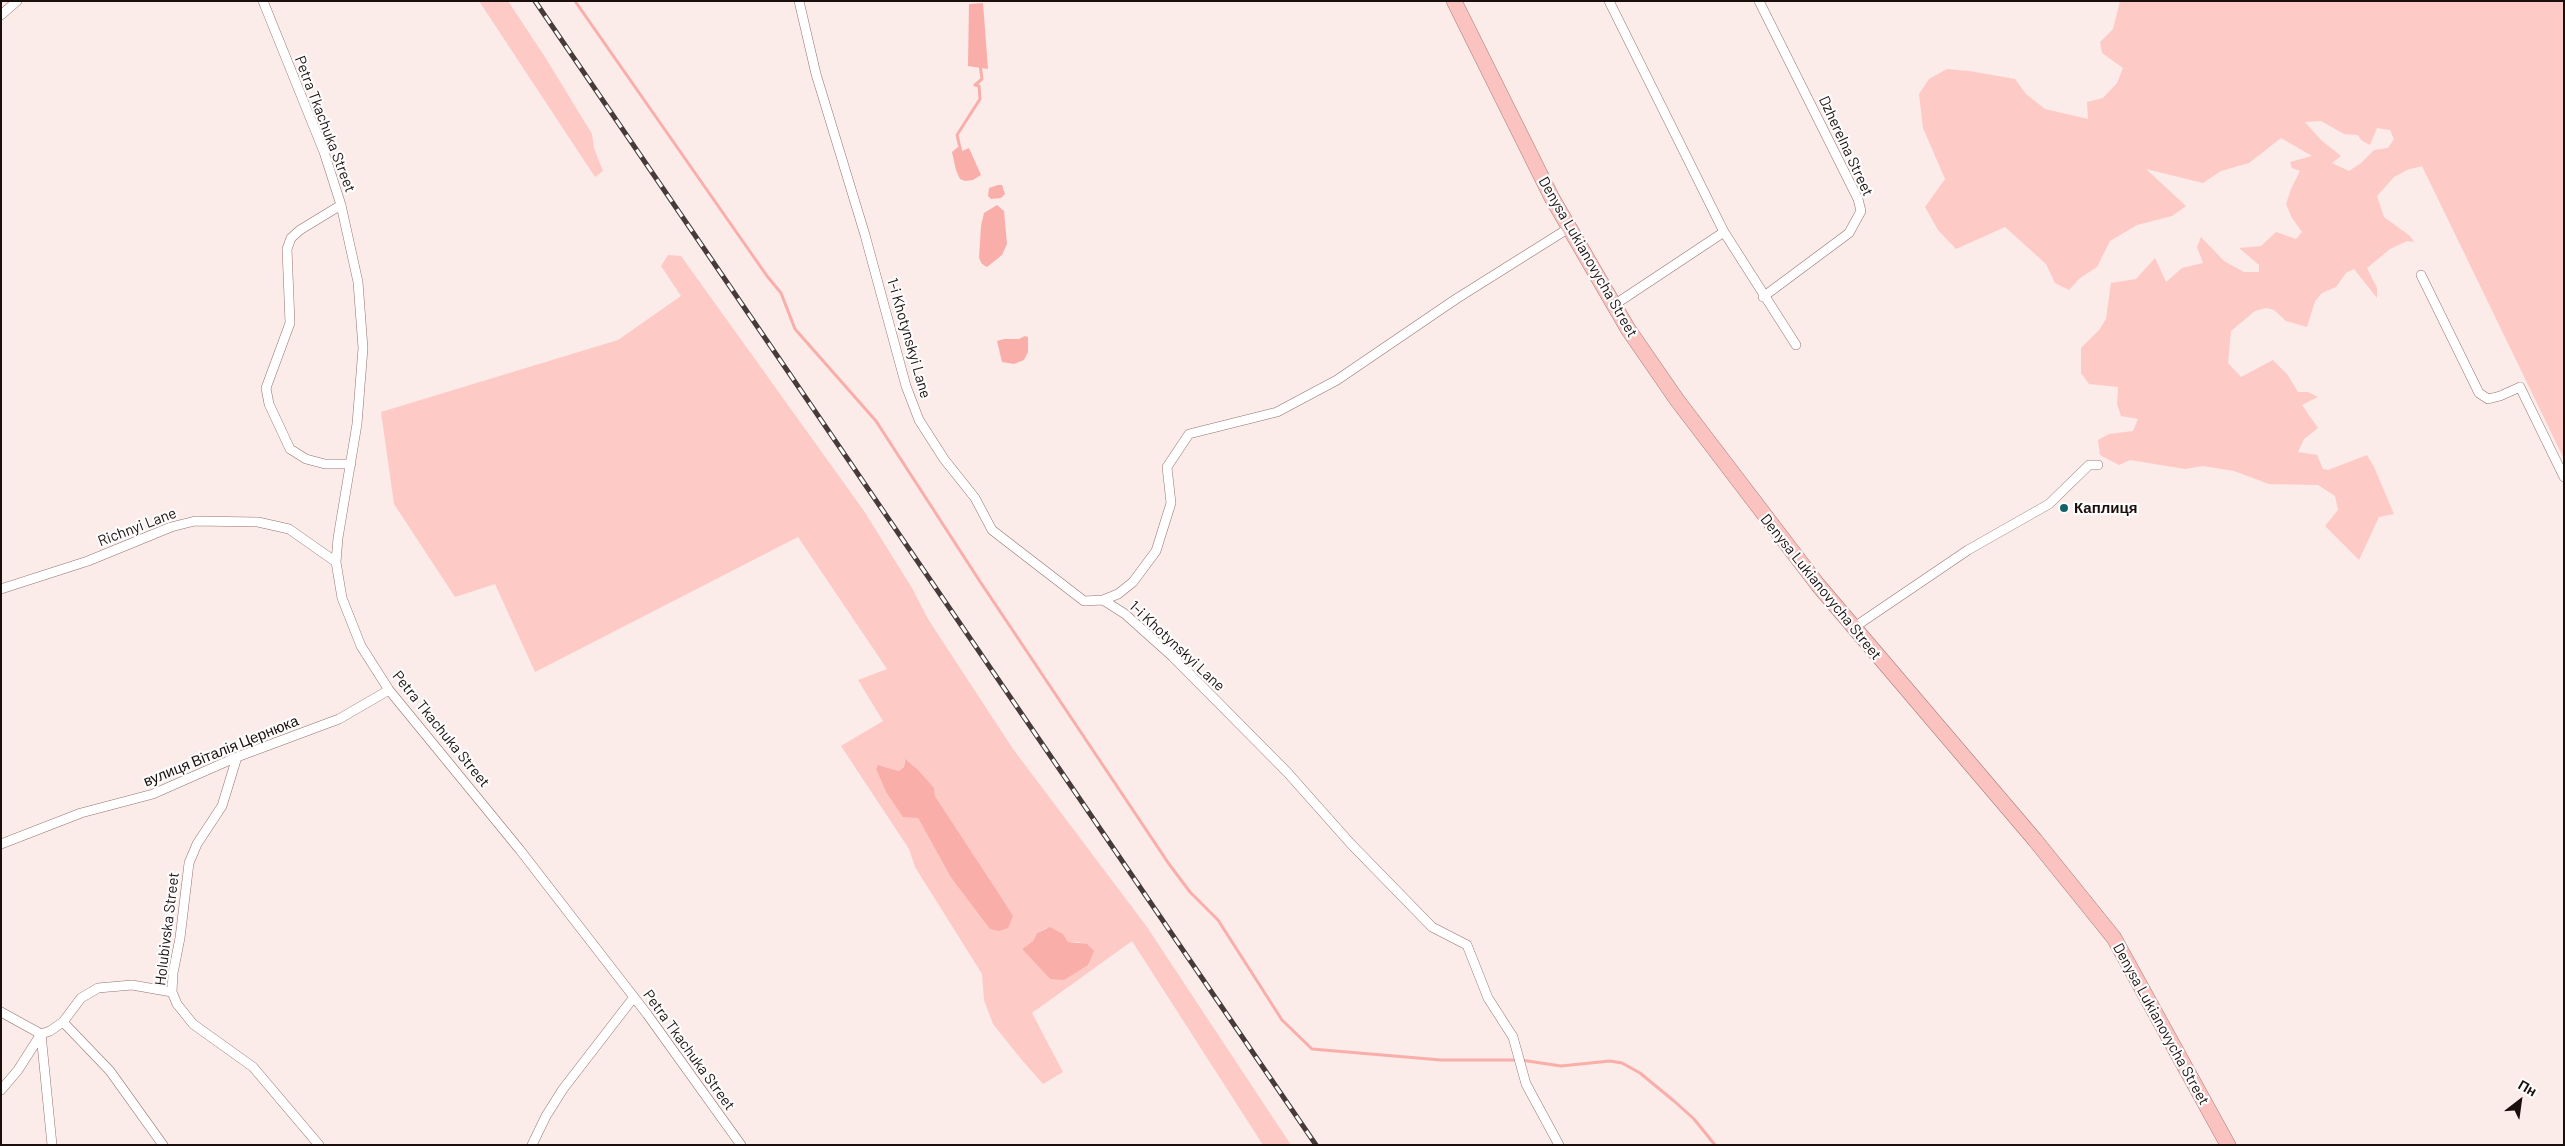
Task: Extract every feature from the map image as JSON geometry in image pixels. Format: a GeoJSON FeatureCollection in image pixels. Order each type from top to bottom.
{"type":"FeatureCollection","features":[{"type":"Feature","properties":{"kind":"highway","name":"Denysa Lukianovycha Street"},"geometry":{"type":"LineString","coordinates":[[1454,1],[1552,198],[1614,305],[1677,400],[1853,628],[2034,840],[2114,938],[2228,1145]]}},
{"type":"Feature","properties":{"kind":"street"},"geometry":{"type":"LineString","coordinates":[[1,15],[17,1]]}},
{"type":"Feature","properties":{"kind":"street","name":"Petra Tkachuka Street"},"geometry":{"type":"LineString","coordinates":[[263,1],[324,152],[341,205],[358,282],[363,348],[358,424],[338,538],[336,562],[342,598],[361,646],[389,690],[515,843],[634,997],[740,1145]]}},
{"type":"Feature","properties":{"kind":"street","name":"1-i Khotynskyi Lane"},"geometry":{"type":"LineString","coordinates":[[799,1],[816,74],[865,235],[893,343],[920,420],[944,460],[975,498],[992,530],[1084,601],[1103,600],[1125,614],[1173,657],[1287,772],[1351,844],[1432,927],[1467,946],[1488,998],[1513,1037],[1526,1084],[1560,1145]]}},
{"type":"Feature","properties":{"kind":"street"},"geometry":{"type":"LineString","coordinates":[[1609,1],[1724,232],[1763,297],[1796,345]]}},
{"type":"Feature","properties":{"kind":"street","name":"Dzherelna Street"},"geometry":{"type":"LineString","coordinates":[[1759,1],[1858,198],[1861,212],[1849,233],[1763,297]]}},
{"type":"Feature","properties":{"kind":"street"},"geometry":{"type":"LineString","coordinates":[[341,205],[300,230],[291,238],[287,249],[290,323],[266,388],[269,404],[290,449],[312,461],[325,464],[351,464]]}},
{"type":"Feature","properties":{"kind":"street"},"geometry":{"type":"LineString","coordinates":[[1103,600],[1118,594],[1133,582],[1156,551],[1170,504],[1168,468],[1189,434],[1277,412],[1337,380],[1456,299],[1569,228]]}},
{"type":"Feature","properties":{"kind":"street"},"geometry":{"type":"LineString","coordinates":[[1614,305],[1724,232]]}},
{"type":"Feature","properties":{"kind":"street"},"geometry":{"type":"LineString","coordinates":[[2421,275],[2479,393],[2488,398],[2500,396],[2520,387],[2564,477]]}},
{"type":"Feature","properties":{"kind":"street"},"geometry":{"type":"LineString","coordinates":[[1853,628],[1968,550],[2049,504],[2089,465],[2098,465]]}},
{"type":"Feature","properties":{"kind":"street","name":"Richnyi Lane"},"geometry":{"type":"LineString","coordinates":[[1,589],[88,560],[171,527],[195,521],[239,521],[289,529],[336,562]]}},
{"type":"Feature","properties":{"kind":"street","name":"вулиця Віталія Цернюка"},"geometry":{"type":"LineString","coordinates":[[1,844],[81,813],[153,794],[237,757],[339,719],[389,690]]}},
{"type":"Feature","properties":{"kind":"street","name":"Holubivska Street"},"geometry":{"type":"LineString","coordinates":[[237,757],[222,806],[202,837],[189,863],[172,992],[176,1004],[193,1024],[253,1067],[318,1145]]}},
{"type":"Feature","properties":{"kind":"street"},"geometry":{"type":"LineString","coordinates":[[1,1090],[18,1070],[42,1034],[63,1022],[80,998],[98,988],[132,986],[172,992]]}},
{"type":"Feature","properties":{"kind":"street"},"geometry":{"type":"LineString","coordinates":[[532,1145],[546,1116],[564,1089],[634,997]]}},
{"type":"Feature","properties":{"kind":"street"},"geometry":{"type":"LineString","coordinates":[[1,1012],[42,1034]]}},
{"type":"Feature","properties":{"kind":"street"},"geometry":{"type":"LineString","coordinates":[[63,1022],[110,1071],[163,1145]]}},
{"type":"Feature","properties":{"kind":"street"},"geometry":{"type":"LineString","coordinates":[[42,1034],[52,1145]]}},
{"type":"Feature","properties":{"kind":"shaded area"},"geometry":{"type":"Polygon","coordinates":[[[479,1],[508,1],[545,57],[592,134],[594,148],[603,171],[595,177],[479,1]]]}},
{"type":"Feature","properties":{"kind":"shaded area"},"geometry":{"type":"Polygon","coordinates":[[[2120,1],[2564,1],[2564,459],[2422,166],[2407,170],[2394,177],[2377,196],[2384,217],[2410,236],[2414,242],[2407,241],[2390,249],[2367,268],[2377,288],[2377,298],[2354,269],[2346,273],[2336,287],[2322,293],[2315,301],[2307,327],[2286,321],[2274,310],[2266,308],[2255,311],[2231,331],[2228,363],[2241,377],[2273,360],[2287,374],[2298,392],[2308,392],[2318,397],[2302,405],[2318,428],[2304,439],[2298,452],[2317,455],[2323,469],[2328,470],[2367,455],[2374,467],[2394,514],[2379,517],[2359,560],[2325,526],[2338,510],[2335,496],[2318,485],[2269,484],[2234,471],[2203,466],[2185,469],[2130,460],[2119,465],[2100,455],[2098,440],[2109,434],[2133,431],[2138,419],[2121,416],[2117,404],[2118,387],[2089,384],[2081,373],[2081,348],[2099,330],[2106,319],[2111,283],[2136,279],[2155,258],[2166,282],[2182,268],[2203,263],[2197,247],[2201,237],[2224,261],[2244,272],[2259,272],[2259,265],[2239,248],[2261,246],[2276,232],[2296,239],[2302,232],[2292,218],[2286,204],[2300,171],[2292,168],[2290,162],[2312,156],[2281,138],[2249,163],[2221,171],[2203,183],[2146,169],[2186,206],[2172,216],[2137,225],[2110,241],[2097,267],[2080,278],[2069,290],[2055,283],[2046,264],[2005,227],[1956,249],[1938,230],[1925,207],[1945,179],[1923,128],[1919,94],[1929,79],[1947,69],[2015,79],[2026,94],[2045,109],[2088,119],[2087,102],[2103,98],[2117,83],[2123,68],[2102,53],[2100,42],[2113,29],[2120,1]],[[2321,121],[2305,122],[2321,140],[2341,156],[2332,163],[2349,171],[2361,163],[2374,150],[2388,148],[2394,139],[2390,130],[2377,128],[2370,145],[2361,140],[2358,135],[2344,134],[2321,121]]]}},
{"type":"Feature","properties":{"kind":"shaded area"},"geometry":{"type":"Polygon","coordinates":[[[983,3],[988,69],[968,66],[969,4],[983,3]]]}},
{"type":"Feature","properties":{"kind":"shaded area"},"geometry":{"type":"Polygon","coordinates":[[[958,147],[962,151],[969,148],[981,175],[973,180],[965,181],[960,179],[952,152],[958,147]]]}},
{"type":"Feature","properties":{"kind":"shaded area"},"geometry":{"type":"Polygon","coordinates":[[[1002,185],[1005,194],[1001,198],[991,199],[988,196],[989,188],[1002,185]]]}},
{"type":"Feature","properties":{"kind":"shaded area"},"geometry":{"type":"Polygon","coordinates":[[[997,205],[1004,211],[1007,244],[1002,255],[987,267],[982,264],[979,258],[981,226],[984,213],[997,205]]]}},
{"type":"Feature","properties":{"kind":"shaded area"},"geometry":{"type":"Polygon","coordinates":[[[668,255],[681,256],[864,511],[912,588],[928,619],[1013,749],[1147,927],[1291,1145],[1263,1145],[1132,941],[1032,1013],[1063,1072],[1043,1084],[1021,1059],[993,1024],[984,1000],[982,974],[915,867],[909,849],[841,746],[883,721],[858,680],[887,669],[798,537],[535,672],[495,584],[455,597],[394,504],[381,412],[618,340],[681,296],[661,266],[668,255]],[[904,760],[904,767],[899,771],[882,766],[876,769],[886,792],[918,818],[950,876],[966,895],[1007,928],[1013,916],[935,796],[934,788],[904,760]],[[1046,928],[1037,933],[1033,941],[1022,949],[1050,979],[1080,942],[1068,942],[1063,934],[1046,928]]]}},
{"type":"Feature","properties":{"kind":"shaded area"},"geometry":{"type":"Polygon","coordinates":[[[1025,336],[1028,337],[1028,352],[1024,360],[1014,364],[1002,362],[997,341],[1019,339],[1025,336]]]}},
{"type":"Feature","properties":{"kind":"shaded area"},"geometry":{"type":"Polygon","coordinates":[[[905,759],[934,788],[935,796],[1013,916],[1008,928],[999,931],[990,929],[950,876],[918,818],[903,817],[886,792],[876,769],[878,765],[899,771],[904,767],[905,759]]]}},
{"type":"Feature","properties":{"kind":"shaded area"},"geometry":{"type":"Polygon","coordinates":[[[1050,927],[1063,934],[1068,942],[1087,944],[1094,951],[1088,965],[1064,980],[1050,979],[1022,949],[1033,941],[1037,933],[1050,927]]]}},
{"type":"Feature","properties":{"kind":"waterway"},"geometry":{"type":"LineString","coordinates":[[575,1],[767,276],[781,293],[795,329],[876,421],[979,580],[1169,864],[1190,892],[1218,920],[1282,1020],[1312,1049],[1441,1060],[1517,1060]]}},
{"type":"Feature","properties":{"kind":"waterway"},"geometry":{"type":"LineString","coordinates":[[961,152],[957,135],[980,99],[979,86],[975,85],[982,79],[980,64]]}},
{"type":"Feature","properties":{"kind":"waterway"},"geometry":{"type":"LineString","coordinates":[[1521,1060],[1561,1066],[1610,1061],[1622,1063],[1640,1073],[1674,1101],[1694,1119],[1715,1145]]}},
{"type":"Feature","properties":{"kind":"railway"},"geometry":{"type":"LineString","coordinates":[[535,1],[1316,1145]]}},
{"type":"Feature","properties":{"kind":"place","name":"Каплиця"},"geometry":{"type":"Point","coordinates":[2064,508]}}]}
